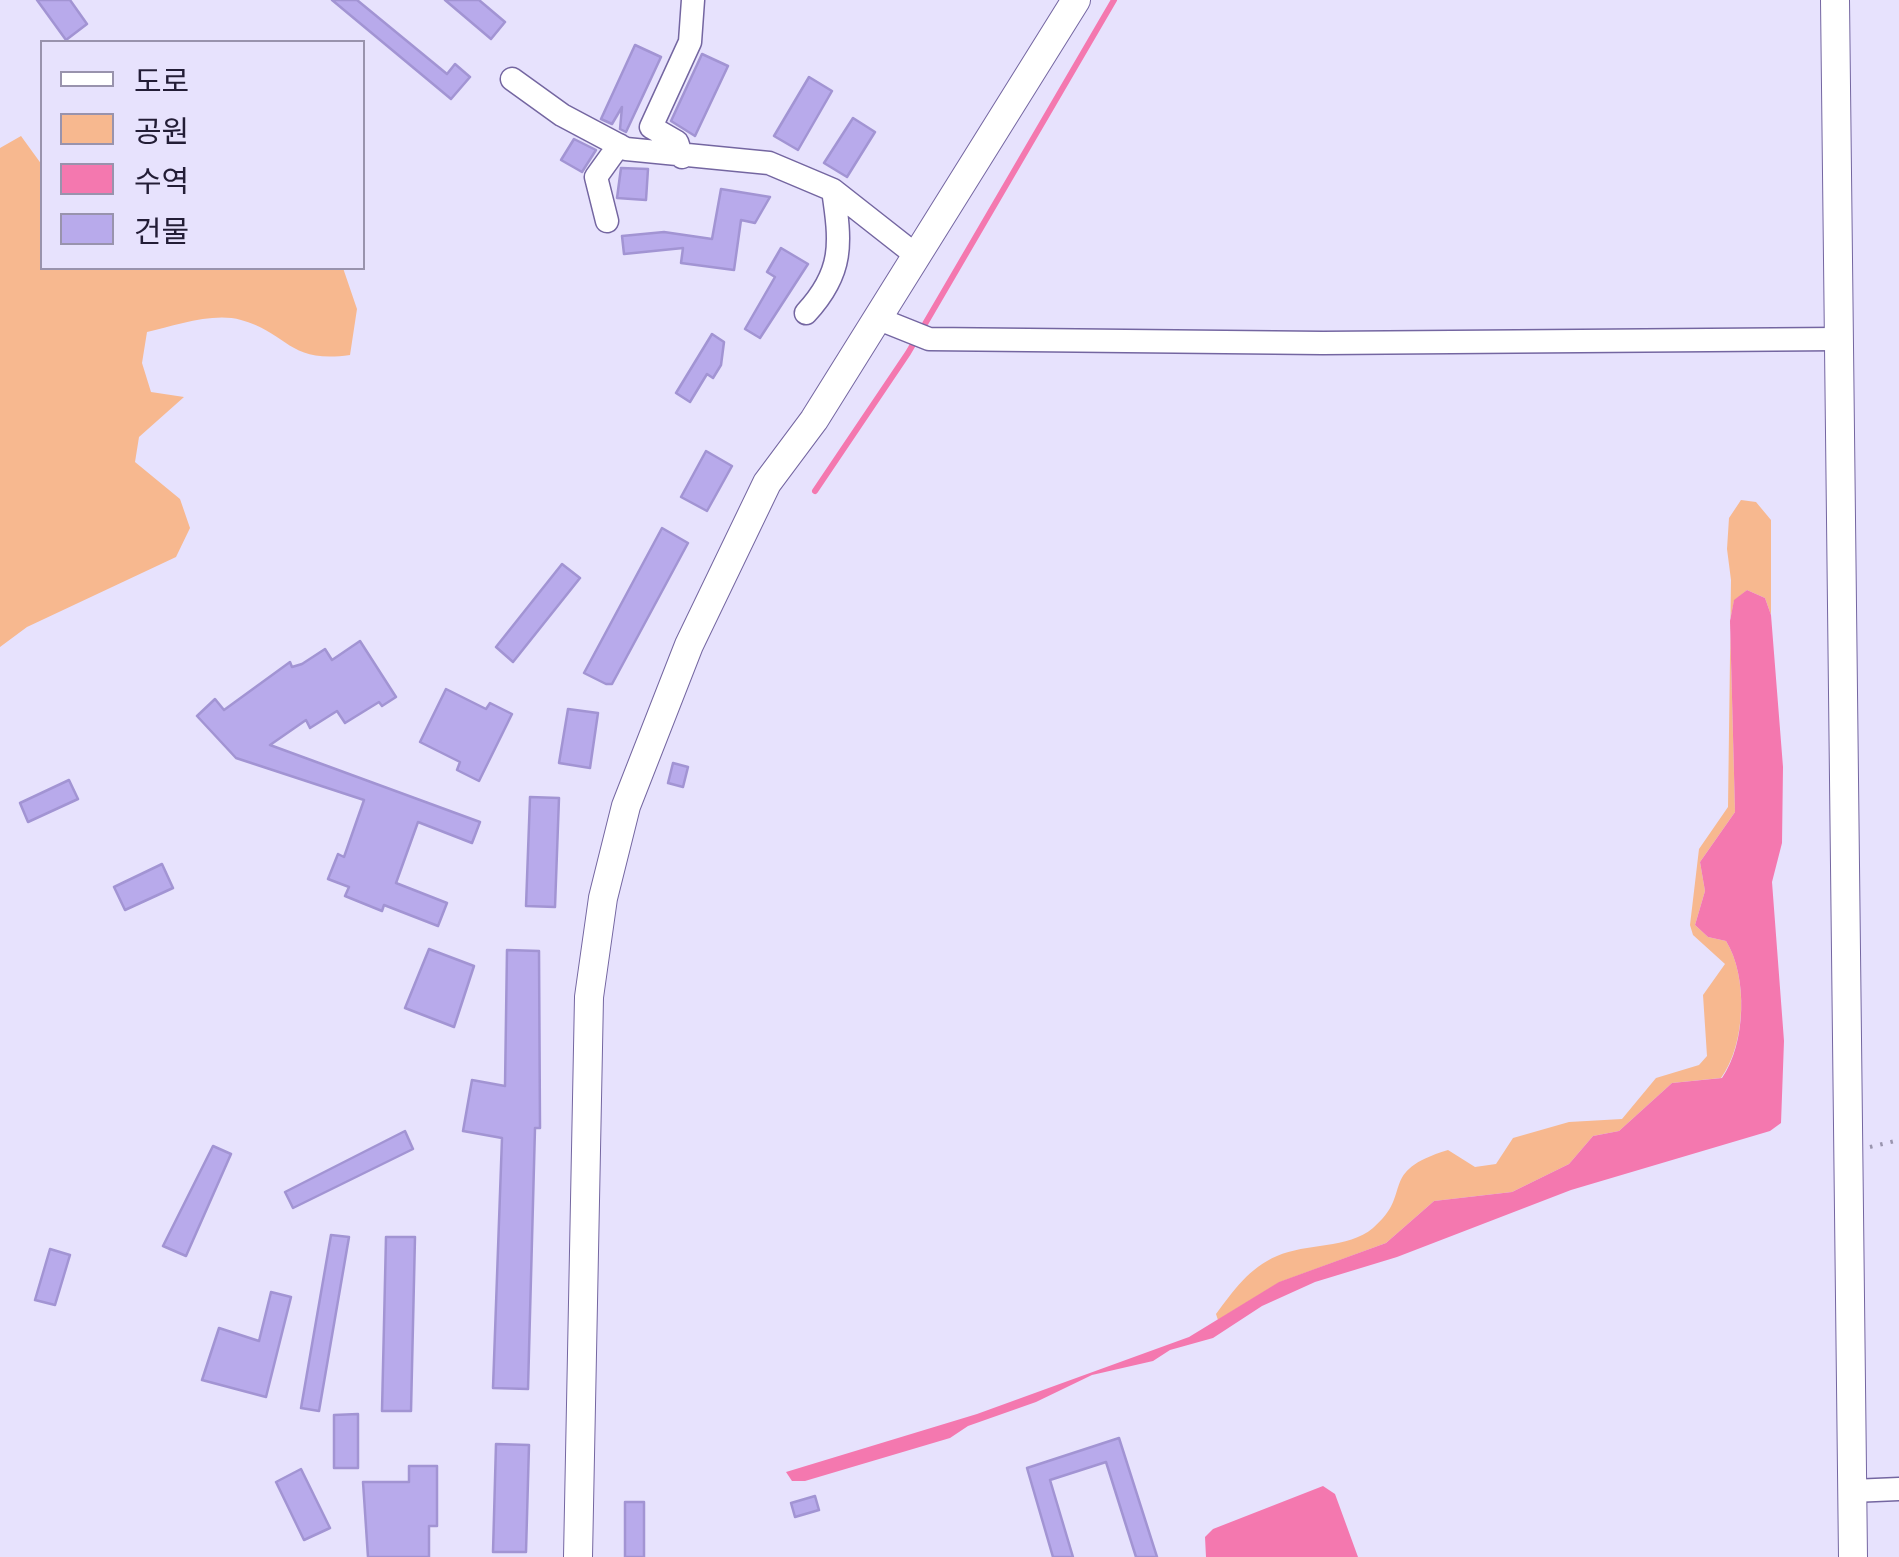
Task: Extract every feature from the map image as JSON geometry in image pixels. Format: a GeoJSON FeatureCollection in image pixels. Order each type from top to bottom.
{"type":"FeatureCollection","features":[{"type":"Feature","properties":{"kind":"main road"},"geometry":{"type":"LineString","coordinates":[[578,1557],[588,997],[603,898],[626,806],[696,630],[767,483],[879,318],[1076,0]]}},
{"type":"Feature","properties":{"kind":"main road"},"geometry":{"type":"LineString","coordinates":[[1836,0],[1853,1557]]}},
{"type":"Feature","properties":{"kind":"street"},"geometry":{"type":"LineString","coordinates":[[682,157],[677,142],[651,127],[690,42],[693,0]]}},
{"type":"Feature","properties":{"kind":"street"},"geometry":{"type":"LineString","coordinates":[[512,79],[562,114],[619,146],[682,157],[768,164],[833,190],[918,256]]}},
{"type":"Feature","properties":{"kind":"street"},"geometry":{"type":"LineString","coordinates":[[607,221],[596,176],[619,146]]}},
{"type":"Feature","properties":{"kind":"street"},"geometry":{"type":"LineString","coordinates":[[806,313],[836,272],[839,230],[833,190]]}},
{"type":"Feature","properties":{"kind":"street"},"geometry":{"type":"LineString","coordinates":[[879,318],[929,339],[1323,343],[1838,339]]}},
{"type":"Feature","properties":{"kind":"street"},"geometry":{"type":"LineString","coordinates":[[1852,1491],[1899,1489]]}},
{"type":"Feature","properties":{"kind":"green space"},"geometry":{"type":"Polygon","coordinates":[[[21,136],[40,162],[40,270],[344,270],[357,309],[350,355],[330,357],[301,351],[257,326],[230,318],[194,321],[147,332],[142,363],[151,392],[184,397],[139,437],[135,462],[180,499],[190,528],[176,557],[27,627],[0,647],[0,148],[21,136]]]}},
{"type":"Feature","properties":{"kind":"green space"},"geometry":{"type":"Polygon","coordinates":[[[1741,500],[1756,502],[1771,520],[1771,615],[1765,598],[1747,590],[1734,601],[1730,619],[1729,518],[1741,500]]]}},
{"type":"Feature","properties":{"kind":"green space"},"geometry":{"type":"Polygon","coordinates":[[[1730,633],[1735,812],[1700,862],[1705,891],[1695,925],[1708,937],[1726,941],[1738,972],[1739,1029],[1721,1078],[1672,1083],[1619,1131],[1593,1136],[1569,1164],[1512,1192],[1434,1201],[1386,1243],[1280,1282],[1218,1320],[1216,1314],[1236,1288],[1267,1261],[1288,1252],[1352,1239],[1373,1228],[1385,1216],[1404,1175],[1426,1158],[1448,1150],[1475,1167],[1496,1164],[1513,1138],[1569,1122],[1622,1119],[1656,1078],[1699,1065],[1707,1056],[1703,995],[1725,964],[1693,935],[1690,925],[1699,849],[1728,807],[1730,633]]]}},
{"type":"Feature","properties":{"kind":"water"},"geometry":{"type":"Polygon","coordinates":[[[1747,590],[1765,598],[1771,615],[1783,767],[1782,843],[1772,882],[1784,1041],[1781,1123],[1770,1131],[1571,1190],[1397,1257],[1315,1282],[1262,1306],[1213,1338],[1170,1350],[1153,1361],[1092,1375],[1036,1402],[968,1426],[950,1438],[805,1481],[792,1481],[786,1472],[977,1414],[1189,1337],[1279,1282],[1386,1243],[1434,1201],[1512,1192],[1569,1164],[1593,1136],[1619,1131],[1672,1083],[1722,1078],[1740,1029],[1738,972],[1726,941],[1708,937],[1695,925],[1705,891],[1700,862],[1735,812],[1730,621],[1734,600],[1747,590]]]}},
{"type":"Feature","properties":{"kind":"water"},"geometry":{"type":"Polygon","coordinates":[[[1323,1486],[1335,1494],[1358,1557],[1206,1557],[1205,1537],[1213,1529],[1323,1486]]]}},
{"type":"Feature","properties":{"kind":"building"},"geometry":{"type":"Polygon","coordinates":[[[37,0],[70,0],[87,24],[66,40],[37,0]]]}},
{"type":"Feature","properties":{"kind":"building"},"geometry":{"type":"Polygon","coordinates":[[[332,0],[357,0],[447,74],[455,64],[470,77],[451,99],[332,0]]]}},
{"type":"Feature","properties":{"kind":"building"},"geometry":{"type":"Polygon","coordinates":[[[445,0],[479,0],[505,22],[491,39],[445,0]]]}},
{"type":"Feature","properties":{"kind":"building"},"geometry":{"type":"Polygon","coordinates":[[[635,45],[661,57],[626,132],[620,129],[622,107],[612,124],[601,119],[635,45]]]}},
{"type":"Feature","properties":{"kind":"building"},"geometry":{"type":"Polygon","coordinates":[[[702,54],[728,66],[695,136],[671,121],[702,54]]]}},
{"type":"Feature","properties":{"kind":"building"},"geometry":{"type":"Polygon","coordinates":[[[809,77],[832,91],[798,150],[774,136],[809,77]]]}},
{"type":"Feature","properties":{"kind":"building"},"geometry":{"type":"Polygon","coordinates":[[[853,118],[875,132],[847,177],[824,163],[853,118]]]}},
{"type":"Feature","properties":{"kind":"building"},"geometry":{"type":"Polygon","coordinates":[[[574,139],[596,150],[582,172],[561,160],[574,139]]]}},
{"type":"Feature","properties":{"kind":"building"},"geometry":{"type":"Polygon","coordinates":[[[621,168],[648,169],[646,200],[617,198],[621,168]]]}},
{"type":"Feature","properties":{"kind":"building"},"geometry":{"type":"Polygon","coordinates":[[[721,189],[770,197],[755,223],[741,220],[734,270],[681,263],[683,248],[624,254],[622,236],[664,232],[712,239],[721,189]]]}},
{"type":"Feature","properties":{"kind":"building"},"geometry":{"type":"Polygon","coordinates":[[[781,248],[808,264],[760,338],[745,329],[775,277],[767,272],[781,248]]]}},
{"type":"Feature","properties":{"kind":"building"},"geometry":{"type":"Polygon","coordinates":[[[712,334],[724,342],[721,365],[713,378],[707,374],[690,402],[676,393],[712,334]]]}},
{"type":"Feature","properties":{"kind":"building"},"geometry":{"type":"Polygon","coordinates":[[[706,451],[732,466],[707,511],[681,497],[706,451]]]}},
{"type":"Feature","properties":{"kind":"building"},"geometry":{"type":"Polygon","coordinates":[[[662,528],[688,543],[612,684],[606,684],[584,673],[662,528]]]}},
{"type":"Feature","properties":{"kind":"building"},"geometry":{"type":"Polygon","coordinates":[[[562,564],[580,578],[513,662],[496,647],[562,564]]]}},
{"type":"Feature","properties":{"kind":"building"},"geometry":{"type":"Polygon","coordinates":[[[360,641],[396,697],[382,706],[379,702],[345,723],[337,711],[310,728],[306,720],[270,745],[480,822],[472,843],[418,822],[396,883],[447,903],[438,926],[384,905],[382,911],[345,896],[349,887],[328,879],[338,854],[344,857],[364,800],[236,758],[197,716],[215,699],[224,710],[290,662],[292,667],[302,664],[325,649],[332,660],[360,641]]]}},
{"type":"Feature","properties":{"kind":"building"},"geometry":{"type":"Polygon","coordinates":[[[446,689],[486,709],[490,703],[512,714],[479,781],[457,770],[460,762],[420,742],[446,689]]]}},
{"type":"Feature","properties":{"kind":"building"},"geometry":{"type":"Polygon","coordinates":[[[568,709],[598,713],[590,768],[559,763],[568,709]]]}},
{"type":"Feature","properties":{"kind":"building"},"geometry":{"type":"Polygon","coordinates":[[[673,763],[688,767],[683,787],[668,783],[673,763]]]}},
{"type":"Feature","properties":{"kind":"building"},"geometry":{"type":"Polygon","coordinates":[[[69,780],[78,799],[28,822],[20,803],[69,780]]]}},
{"type":"Feature","properties":{"kind":"building"},"geometry":{"type":"Polygon","coordinates":[[[530,797],[559,798],[555,907],[526,906],[530,797]]]}},
{"type":"Feature","properties":{"kind":"building"},"geometry":{"type":"Polygon","coordinates":[[[162,864],[173,888],[125,910],[114,887],[162,864]]]}},
{"type":"Feature","properties":{"kind":"building"},"geometry":{"type":"Polygon","coordinates":[[[429,949],[474,966],[454,1027],[405,1008],[429,949]]]}},
{"type":"Feature","properties":{"kind":"building"},"geometry":{"type":"Polygon","coordinates":[[[507,950],[539,951],[540,1128],[535,1128],[528,1389],[493,1388],[502,1138],[463,1131],[472,1080],[505,1086],[507,950]]]}},
{"type":"Feature","properties":{"kind":"building"},"geometry":{"type":"Polygon","coordinates":[[[405,1131],[413,1149],[293,1208],[285,1192],[405,1131]]]}},
{"type":"Feature","properties":{"kind":"building"},"geometry":{"type":"Polygon","coordinates":[[[213,1146],[231,1154],[186,1256],[163,1246],[213,1146]]]}},
{"type":"Feature","properties":{"kind":"building"},"geometry":{"type":"Polygon","coordinates":[[[331,1235],[349,1237],[319,1411],[301,1408],[331,1235]]]}},
{"type":"Feature","properties":{"kind":"building"},"geometry":{"type":"Polygon","coordinates":[[[386,1237],[415,1237],[411,1411],[382,1411],[386,1237]]]}},
{"type":"Feature","properties":{"kind":"building"},"geometry":{"type":"Polygon","coordinates":[[[50,1249],[70,1255],[55,1305],[35,1300],[50,1249]]]}},
{"type":"Feature","properties":{"kind":"building"},"geometry":{"type":"Polygon","coordinates":[[[271,1292],[291,1297],[266,1397],[202,1380],[219,1328],[259,1341],[271,1292]]]}},
{"type":"Feature","properties":{"kind":"building"},"geometry":{"type":"Polygon","coordinates":[[[358,1414],[358,1468],[334,1468],[334,1415],[358,1414]]]}},
{"type":"Feature","properties":{"kind":"building"},"geometry":{"type":"Polygon","coordinates":[[[1119,1438],[1157,1557],[1136,1557],[1106,1462],[1050,1480],[1073,1557],[1053,1557],[1027,1468],[1119,1438]]]}},
{"type":"Feature","properties":{"kind":"building"},"geometry":{"type":"Polygon","coordinates":[[[496,1444],[529,1445],[526,1552],[493,1552],[496,1444]]]}},
{"type":"Feature","properties":{"kind":"building"},"geometry":{"type":"Polygon","coordinates":[[[409,1466],[437,1466],[437,1526],[429,1526],[429,1557],[368,1557],[363,1482],[409,1482],[409,1466]]]}},
{"type":"Feature","properties":{"kind":"building"},"geometry":{"type":"Polygon","coordinates":[[[301,1469],[330,1528],[304,1540],[276,1482],[301,1469]]]}},
{"type":"Feature","properties":{"kind":"building"},"geometry":{"type":"Polygon","coordinates":[[[815,1496],[819,1510],[795,1517],[791,1503],[815,1496]]]}},
{"type":"Feature","properties":{"kind":"building"},"geometry":{"type":"Polygon","coordinates":[[[625,1502],[644,1502],[644,1557],[625,1557],[625,1502]]]}},
{"type":"Feature","properties":{"kind":"waterway"},"geometry":{"type":"LineString","coordinates":[[815,491],[908,353],[1114,0]]}}]}
